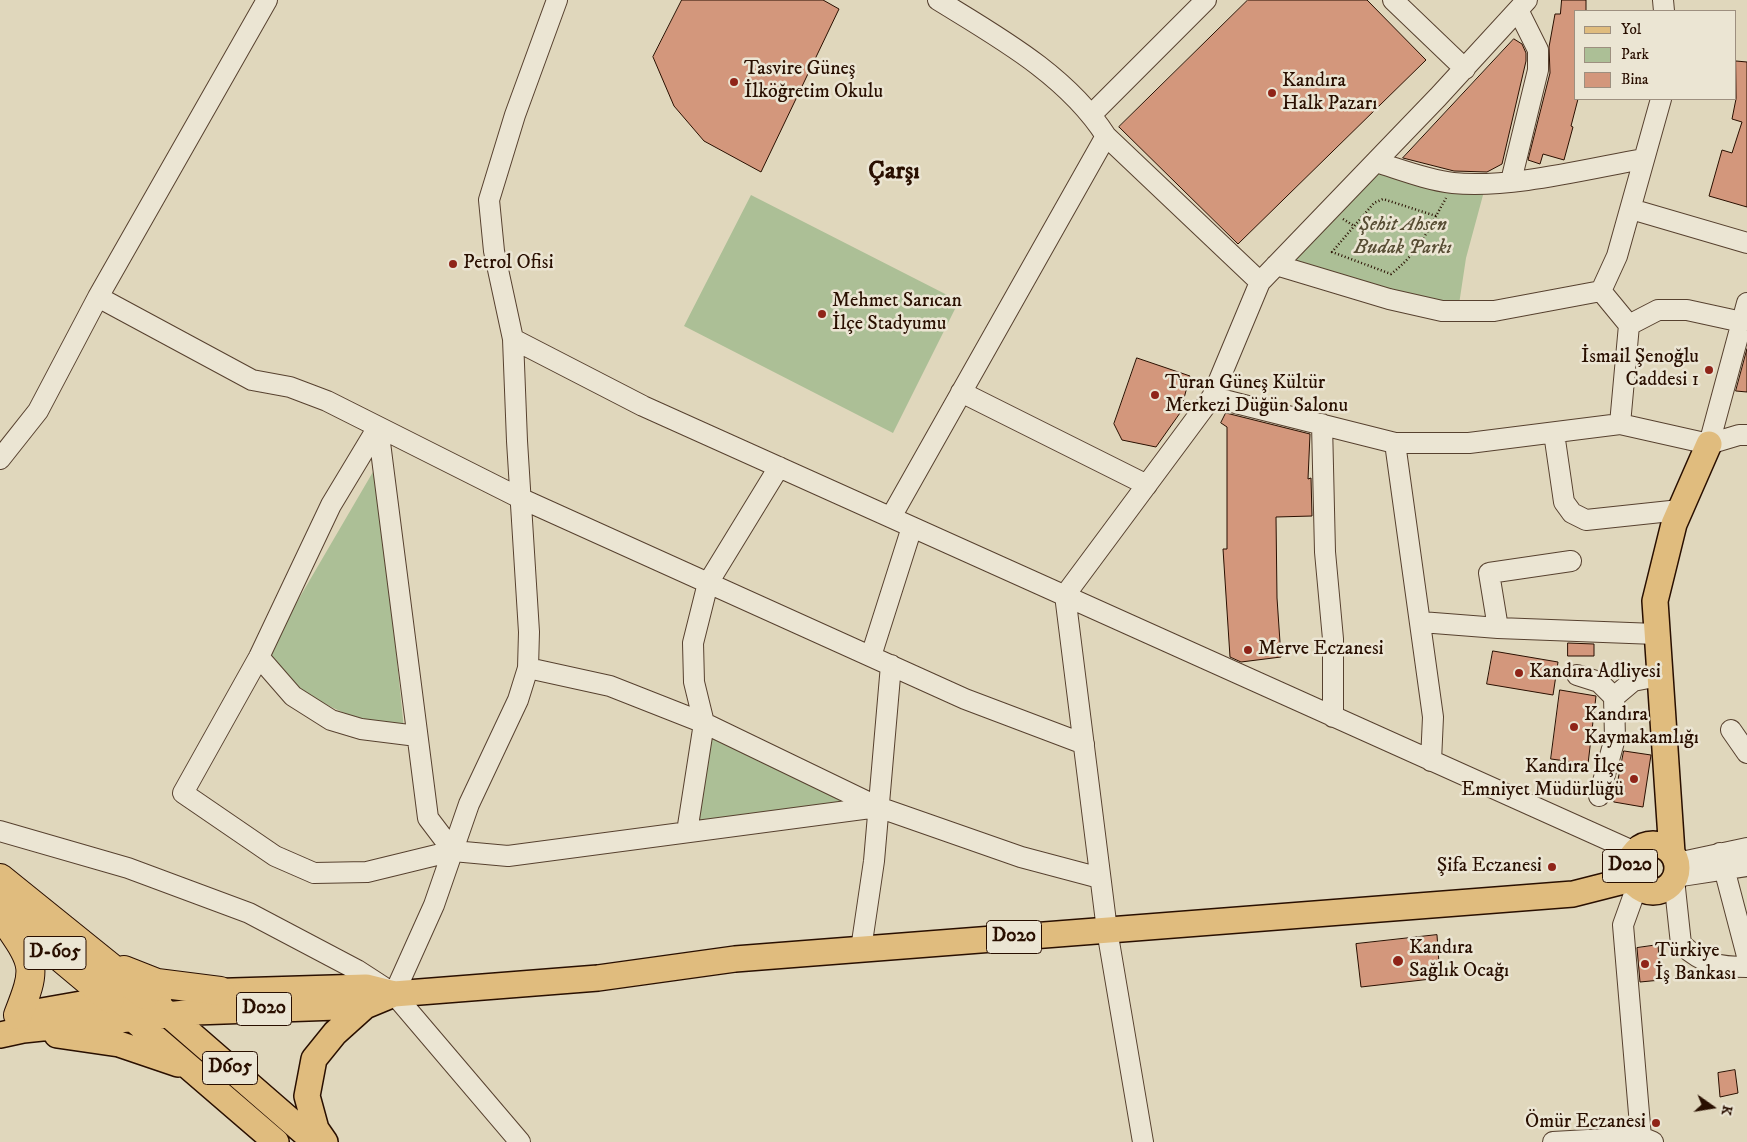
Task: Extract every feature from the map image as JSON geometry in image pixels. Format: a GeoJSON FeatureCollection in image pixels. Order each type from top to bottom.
{"type":"FeatureCollection","features":[{"type":"Feature","properties":{"kind":"highway","name":"D605"},"geometry":{"type":"LineString","coordinates":[[0,878],[72,936],[138,1007]]}},
{"type":"Feature","properties":{"kind":"highway","name":"D-605"},"geometry":{"type":"LineString","coordinates":[[0,907],[110,999]]}},
{"type":"Feature","properties":{"kind":"highway"},"geometry":{"type":"LineString","coordinates":[[0,913],[28,954],[31,981],[10,1024]]}},
{"type":"Feature","properties":{"kind":"highway"},"geometry":{"type":"LineString","coordinates":[[72,936],[119,967],[139,977],[158,983],[220,991]]}},
{"type":"Feature","properties":{"kind":"main road","name":"D020"},"geometry":{"type":"LineString","coordinates":[[1674,868],[1658,844],[1650,844],[1635,852],[1629,870],[1635,883],[1643,890],[1658,892],[1670,885],[1674,868],[1655,601],[1674,524],[1709,444]]}},
{"type":"Feature","properties":{"kind":"main road","name":"D020"},"geometry":{"type":"LineString","coordinates":[[169,1015],[364,1006],[394,994],[598,978],[735,959],[1573,894],[1635,883]]}},
{"type":"Feature","properties":{"kind":"main road","name":"D020"},"geometry":{"type":"LineString","coordinates":[[10,1024],[138,1007],[220,991],[366,987],[394,994]]}},
{"type":"Feature","properties":{"kind":"main road","name":"D605"},"geometry":{"type":"LineString","coordinates":[[110,999],[169,1015],[315,1142]]}},
{"type":"Feature","properties":{"kind":"main road"},"geometry":{"type":"LineString","coordinates":[[10,1024],[110,999]]}},
{"type":"Feature","properties":{"kind":"main road"},"geometry":{"type":"LineString","coordinates":[[326,1142],[316,1129],[307,1096],[314,1059],[335,1033],[364,1006]]}},
{"type":"Feature","properties":{"kind":"main road","name":"D605"},"geometry":{"type":"LineString","coordinates":[[138,1007],[191,1069],[276,1142]]}},
{"type":"Feature","properties":{"kind":"main road"},"geometry":{"type":"LineString","coordinates":[[10,1024],[119,1044],[191,1069]]}},
{"type":"Feature","properties":{"kind":"street"},"geometry":{"type":"LineString","coordinates":[[0,459],[38,411],[98,297],[267,0]]}},
{"type":"Feature","properties":{"kind":"street"},"geometry":{"type":"LineString","coordinates":[[394,994],[434,905],[469,804],[518,700],[528,668],[529,632],[520,498],[513,339],[494,251],[489,200],[516,115],[557,0]]}},
{"type":"Feature","properties":{"kind":"street"},"geometry":{"type":"LineString","coordinates":[[938,0],[1040,67],[1092,114],[1106,136],[1260,282]]}},
{"type":"Feature","properties":{"kind":"street"},"geometry":{"type":"LineString","coordinates":[[1092,114],[1206,0]]}},
{"type":"Feature","properties":{"kind":"street"},"geometry":{"type":"LineString","coordinates":[[1393,0],[1465,69]]}},
{"type":"Feature","properties":{"kind":"street"},"geometry":{"type":"LineString","coordinates":[[1143,1142],[1107,930],[1065,595],[1212,397],[1260,282],[1465,69],[1523,5],[1538,50],[1538,70],[1512,180]]}},
{"type":"Feature","properties":{"kind":"street"},"geometry":{"type":"LineString","coordinates":[[1601,291],[1617,256],[1661,100]]}},
{"type":"Feature","properties":{"kind":"street"},"geometry":{"type":"LineString","coordinates":[[891,517],[1106,136]]}},
{"type":"Feature","properties":{"kind":"street"},"geometry":{"type":"LineString","coordinates":[[1376,162],[1424,178],[1454,183],[1486,184],[1643,159]]}},
{"type":"Feature","properties":{"kind":"street"},"geometry":{"type":"LineString","coordinates":[[1631,209],[1747,243]]}},
{"type":"Feature","properties":{"kind":"street"},"geometry":{"type":"LineString","coordinates":[[1276,265],[1389,299],[1442,311],[1494,311],[1601,291]]}},
{"type":"Feature","properties":{"kind":"street"},"geometry":{"type":"LineString","coordinates":[[1601,291],[1629,325],[1620,424]]}},
{"type":"Feature","properties":{"kind":"street"},"geometry":{"type":"LineString","coordinates":[[98,297],[252,380],[290,387],[318,397],[520,498],[965,699],[1084,744]]}},
{"type":"Feature","properties":{"kind":"street"},"geometry":{"type":"LineString","coordinates":[[1709,444],[1747,303]]}},
{"type":"Feature","properties":{"kind":"street"},"geometry":{"type":"LineString","coordinates":[[1629,325],[1658,310],[1687,310],[1742,322]]}},
{"type":"Feature","properties":{"kind":"street"},"geometry":{"type":"LineString","coordinates":[[513,339],[643,406],[1635,852]]}},
{"type":"Feature","properties":{"kind":"street"},"geometry":{"type":"LineString","coordinates":[[962,392],[1147,485]]}},
{"type":"Feature","properties":{"kind":"street"},"geometry":{"type":"LineString","coordinates":[[1212,397],[1396,443],[1469,442],[1620,424],[1709,444],[1739,435],[1747,435]]}},
{"type":"Feature","properties":{"kind":"street"},"geometry":{"type":"LineString","coordinates":[[1322,424],[1325,552],[1333,639],[1334,716]]}},
{"type":"Feature","properties":{"kind":"street"},"geometry":{"type":"LineString","coordinates":[[378,426],[331,505],[259,657],[183,793],[275,856],[314,873],[368,872],[453,851],[508,856],[878,808]]}},
{"type":"Feature","properties":{"kind":"street"},"geometry":{"type":"LineString","coordinates":[[378,426],[428,818],[453,851]]}},
{"type":"Feature","properties":{"kind":"street"},"geometry":{"type":"LineString","coordinates":[[1554,432],[1564,502],[1572,514],[1586,520],[1680,510]]}},
{"type":"Feature","properties":{"kind":"street"},"geometry":{"type":"LineString","coordinates":[[1396,443],[1433,717],[1431,761]]}},
{"type":"Feature","properties":{"kind":"street"},"geometry":{"type":"LineString","coordinates":[[687,832],[704,723],[694,682],[693,643],[708,583],[779,467]]}},
{"type":"Feature","properties":{"kind":"street"},"geometry":{"type":"LineString","coordinates":[[871,656],[912,527]]}},
{"type":"Feature","properties":{"kind":"street"},"geometry":{"type":"LineString","coordinates":[[1498,628],[1488,573],[1571,561]]}},
{"type":"Feature","properties":{"kind":"street"},"geometry":{"type":"LineString","coordinates":[[1421,622],[1498,628],[1656,634]]}},
{"type":"Feature","properties":{"kind":"street"},"geometry":{"type":"LineString","coordinates":[[259,657],[293,696],[331,720],[361,730],[417,736]]}},
{"type":"Feature","properties":{"kind":"street"},"geometry":{"type":"LineString","coordinates":[[861,949],[874,861],[891,665]]}},
{"type":"Feature","properties":{"kind":"street"},"geometry":{"type":"LineString","coordinates":[[528,668],[610,686],[704,723],[878,808],[1021,857],[1100,878]]}},
{"type":"Feature","properties":{"kind":"street"},"geometry":{"type":"LineString","coordinates":[[1577,675],[1599,682],[1614,697],[1615,738],[1598,796]]}},
{"type":"Feature","properties":{"kind":"street"},"geometry":{"type":"LineString","coordinates":[[1614,697],[1633,682],[1659,676]]}},
{"type":"Feature","properties":{"kind":"street"},"geometry":{"type":"LineString","coordinates":[[1731,730],[1747,753]]}},
{"type":"Feature","properties":{"kind":"street"},"geometry":{"type":"LineString","coordinates":[[0,831],[128,868],[249,913],[357,970],[394,994],[520,1142]]}},
{"type":"Feature","properties":{"kind":"street"},"geometry":{"type":"LineString","coordinates":[[1723,861],[1747,848]]}},
{"type":"Feature","properties":{"kind":"street"},"geometry":{"type":"LineString","coordinates":[[1723,861],[1747,956]]}},
{"type":"Feature","properties":{"kind":"street"},"geometry":{"type":"LineString","coordinates":[[1747,866],[1723,861],[1674,868],[1681,944],[1697,958],[1723,967],[1747,967]]}},
{"type":"Feature","properties":{"kind":"street"},"geometry":{"type":"LineString","coordinates":[[1553,1142],[1647,1140],[1623,925],[1635,883]]}},
{"type":"Feature","properties":{"kind":"path"},"geometry":{"type":"LineString","coordinates":[[1436,216],[1383,199],[1374,203],[1332,252],[1391,274],[1403,265],[1422,243],[1454,183]]}},
{"type":"Feature","properties":{"kind":"green space","name":"Şehit Ahsen Budak Parkı"},"geometry":{"type":"Polygon","coordinates":[[[1376,162],[1486,184],[1466,258],[1458,311],[1276,265],[1376,162]]]}},
{"type":"Feature","properties":{"kind":"green space","name":"Mehmet Sarıcan İlçe Stadyumu"},"geometry":{"type":"Polygon","coordinates":[[[751,195],[959,301],[893,433],[684,326],[751,195]]]}},
{"type":"Feature","properties":{"kind":"green space"},"geometry":{"type":"Polygon","coordinates":[[[377,465],[404,729],[375,724],[360,719],[318,700],[293,684],[266,655],[377,465]]]}},
{"type":"Feature","properties":{"kind":"green space"},"geometry":{"type":"Polygon","coordinates":[[[704,723],[878,807],[687,832],[704,723]]]}},
{"type":"Feature","properties":{"kind":"building","name":"Tasvire Güneş İlköğretim Okulu"},"geometry":{"type":"Polygon","coordinates":[[[682,0],[823,0],[839,9],[761,172],[704,141],[674,106],[653,57],[682,0]]]}},
{"type":"Feature","properties":{"kind":"building","name":"Kandıra Halk Pazarı"},"geometry":{"type":"Polygon","coordinates":[[[1248,0],[1367,0],[1426,60],[1238,244],[1119,127],[1248,0]]]}},
{"type":"Feature","properties":{"kind":"building"},"geometry":{"type":"Polygon","coordinates":[[[1562,0],[1586,0],[1586,10],[1574,10],[1574,100],[1578,100],[1564,160],[1543,154],[1540,164],[1528,160],[1550,73],[1549,47],[1555,14],[1560,14],[1562,0]]]}},
{"type":"Feature","properties":{"kind":"building"},"geometry":{"type":"Polygon","coordinates":[[[1514,39],[1522,44],[1526,53],[1526,61],[1502,164],[1487,172],[1454,171],[1403,158],[1514,39]]]}},
{"type":"Feature","properties":{"kind":"building"},"geometry":{"type":"Polygon","coordinates":[[[1737,61],[1747,62],[1747,207],[1709,196],[1722,150],[1732,153],[1742,122],[1732,119],[1737,100],[1737,61]]]}},
{"type":"Feature","properties":{"kind":"building"},"geometry":{"type":"Polygon","coordinates":[[[1747,349],[1747,392],[1736,391],[1747,349]]]}},
{"type":"Feature","properties":{"kind":"building","name":"Turan Güneş Kültür Merkezi Düğün Salonu"},"geometry":{"type":"Polygon","coordinates":[[[1137,358],[1190,376],[1180,413],[1156,447],[1122,440],[1114,424],[1137,358]]]}},
{"type":"Feature","properties":{"kind":"building"},"geometry":{"type":"Polygon","coordinates":[[[1226,413],[1310,434],[1308,479],[1311,478],[1312,516],[1276,517],[1277,598],[1281,657],[1241,662],[1230,657],[1223,549],[1227,549],[1227,427],[1221,423],[1226,413]]]}},
{"type":"Feature","properties":{"kind":"building"},"geometry":{"type":"Polygon","coordinates":[[[1568,643],[1594,644],[1594,656],[1568,656],[1568,643]]]}},
{"type":"Feature","properties":{"kind":"building","name":"Kandıra Adliyesi"},"geometry":{"type":"Polygon","coordinates":[[[1493,651],[1558,662],[1553,695],[1487,684],[1493,651]]]}},
{"type":"Feature","properties":{"kind":"building","name":"Kandıra Kaymakamlığı"},"geometry":{"type":"Polygon","coordinates":[[[1560,690],[1596,696],[1588,764],[1551,759],[1560,690]]]}},
{"type":"Feature","properties":{"kind":"building","name":"Kandıra İlçe Emniyet Müdürlüğü"},"geometry":{"type":"Polygon","coordinates":[[[1624,751],[1651,755],[1643,807],[1614,802],[1624,751]]]}},
{"type":"Feature","properties":{"kind":"building","name":"Kandıra Sağlık Ocağı"},"geometry":{"type":"Polygon","coordinates":[[[1437,935],[1440,978],[1361,987],[1356,944],[1437,935]]]}},
{"type":"Feature","properties":{"kind":"building"},"geometry":{"type":"Polygon","coordinates":[[[1658,945],[1661,980],[1640,982],[1637,948],[1658,945]]]}},
{"type":"Feature","properties":{"kind":"building"},"geometry":{"type":"Polygon","coordinates":[[[1735,1070],[1738,1093],[1720,1097],[1718,1073],[1735,1070]]]}},
{"type":"Feature","properties":{"kind":"place","name":"Tasvire Güneş İlköğretim Okulu"},"geometry":{"type":"Point","coordinates":[734,82]}},
{"type":"Feature","properties":{"kind":"place","name":"Kandıra Halk Pazarı"},"geometry":{"type":"Point","coordinates":[1272,93]}},
{"type":"Feature","properties":{"kind":"place","name":"Petrol Ofisi"},"geometry":{"type":"Point","coordinates":[453,264]}},
{"type":"Feature","properties":{"kind":"place","name":"Mehmet Sarıcan İlçe Stadyumu"},"geometry":{"type":"Point","coordinates":[822,314]}},
{"type":"Feature","properties":{"kind":"place","name":"İsmail Şenoğlu Caddesi 1"},"geometry":{"type":"Point","coordinates":[1709,370]}},
{"type":"Feature","properties":{"kind":"place","name":"Turan Güneş Kültür Merkezi Düğün Salonu"},"geometry":{"type":"Point","coordinates":[1155,395]}},
{"type":"Feature","properties":{"kind":"place","name":"Merve Eczanesi"},"geometry":{"type":"Point","coordinates":[1248,650]}},
{"type":"Feature","properties":{"kind":"place","name":"Kandıra Adliyesi"},"geometry":{"type":"Point","coordinates":[1519,673]}},
{"type":"Feature","properties":{"kind":"place","name":"Kandıra Kaymakamlığı"},"geometry":{"type":"Point","coordinates":[1574,727]}},
{"type":"Feature","properties":{"kind":"place","name":"Kandıra İlçe Emniyet Müdürlüğü"},"geometry":{"type":"Point","coordinates":[1634,779]}},
{"type":"Feature","properties":{"kind":"place","name":"Şifa Eczanesi"},"geometry":{"type":"Point","coordinates":[1552,867]}},
{"type":"Feature","properties":{"kind":"place","name":"Kandıra Sağlık Ocağı"},"geometry":{"type":"Point","coordinates":[1398,961]}},
{"type":"Feature","properties":{"kind":"place","name":"Türkiye İş Bankası"},"geometry":{"type":"Point","coordinates":[1645,964]}},
{"type":"Feature","properties":{"kind":"place","name":"Ömür Eczanesi"},"geometry":{"type":"Point","coordinates":[1656,1123]}},
{"type":"Feature","properties":{"kind":"district","name":"Çarşı"},"geometry":{"type":"Point","coordinates":[894,173]}}]}
